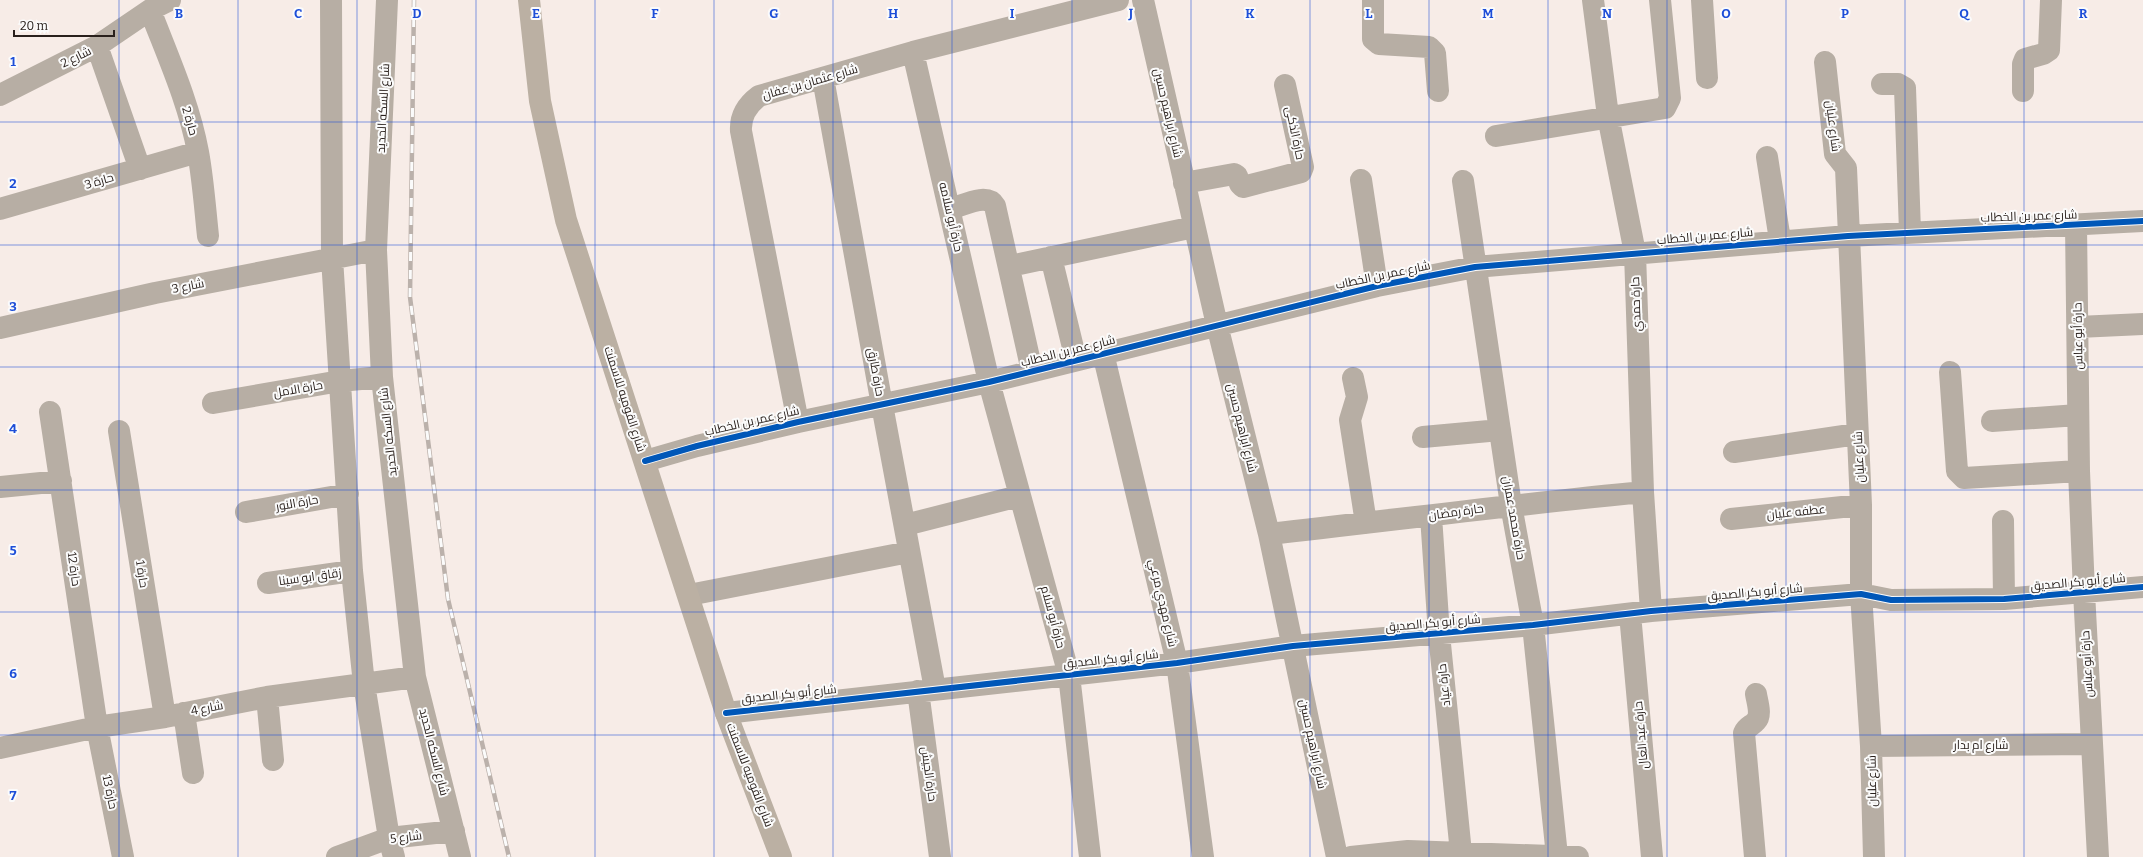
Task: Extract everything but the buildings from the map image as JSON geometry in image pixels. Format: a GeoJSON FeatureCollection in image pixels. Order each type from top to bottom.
{"type":"FeatureCollection","features":[{"type":"Feature","properties":{"kind":"main road","name":"شارع القوميه للاسمنت"},"geometry":{"type":"LineString","coordinates":[[529,0],[540,102],[566,220],[726,712],[781,857]]}},
{"type":"Feature","properties":{"kind":"street","name":"شارع 2"},"geometry":{"type":"LineString","coordinates":[[0,95],[97,46],[150,10],[170,0]]}},
{"type":"Feature","properties":{"kind":"street"},"geometry":{"type":"LineString","coordinates":[[331,0],[332,258],[352,571],[364,684],[391,847]]}},
{"type":"Feature","properties":{"kind":"street","name":"شارع السكه الحديد"},"geometry":{"type":"LineString","coordinates":[[387,0],[376,250],[382,376],[415,677],[460,857]]}},
{"type":"Feature","properties":{"kind":"street","name":"شارع عثمان بن عفان"},"geometry":{"type":"LineString","coordinates":[[798,422],[741,123],[750,103],[759,96],[913,52],[1118,0]]}},
{"type":"Feature","properties":{"kind":"street","name":"شارع ابراهيم حسين"},"geometry":{"type":"LineString","coordinates":[[1143,0],[1217,325],[1269,534],[1337,857]]}},
{"type":"Feature","properties":{"kind":"street"},"geometry":{"type":"LineString","coordinates":[[1373,0],[1373,39],[1379,44],[1429,47],[1435,53],[1438,91]]}},
{"type":"Feature","properties":{"kind":"street","name":"حارة حمدي"},"geometry":{"type":"LineString","coordinates":[[1593,0],[1608,116],[1634,253],[1643,492],[1651,611]]}},
{"type":"Feature","properties":{"kind":"street"},"geometry":{"type":"LineString","coordinates":[[1496,136],[1608,116],[1661,109],[1670,102],[1660,0]]}},
{"type":"Feature","properties":{"kind":"street"},"geometry":{"type":"LineString","coordinates":[[1702,0],[1707,78]]}},
{"type":"Feature","properties":{"kind":"street"},"geometry":{"type":"LineString","coordinates":[[2023,91],[2023,64],[2025,59],[2044,54],[2048,50],[2051,0]]}},
{"type":"Feature","properties":{"kind":"street","name":"حارة 2"},"geometry":{"type":"LineString","coordinates":[[150,10],[186,106],[198,152],[208,236]]}},
{"type":"Feature","properties":{"kind":"street"},"geometry":{"type":"LineString","coordinates":[[97,46],[140,169]]}},
{"type":"Feature","properties":{"kind":"street","name":"حارة أبو سلامه"},"geometry":{"type":"LineString","coordinates":[[913,52],[989,382]]}},
{"type":"Feature","properties":{"kind":"street","name":"شارع عليان"},"geometry":{"type":"LineString","coordinates":[[1825,62],[1835,154],[1846,168],[1861,505],[1861,594],[1871,746],[1874,857]]}},
{"type":"Feature","properties":{"kind":"street","name":"حارة طارق"},"geometry":{"type":"LineString","coordinates":[[823,78],[909,552],[927,690]]}},
{"type":"Feature","properties":{"kind":"street"},"geometry":{"type":"LineString","coordinates":[[1882,84],[1898,84],[1905,88],[1910,232]]}},
{"type":"Feature","properties":{"kind":"street","name":"حارة الذكى"},"geometry":{"type":"LineString","coordinates":[[1184,183],[1234,174],[1237,176],[1240,184],[1244,187],[1301,172],[1303,167],[1285,85]]}},
{"type":"Feature","properties":{"kind":"street","name":"حارة 3"},"geometry":{"type":"LineString","coordinates":[[0,209],[198,152]]}},
{"type":"Feature","properties":{"kind":"street"},"geometry":{"type":"LineString","coordinates":[[1767,157],[1780,240]]}},
{"type":"Feature","properties":{"kind":"street"},"geometry":{"type":"LineString","coordinates":[[1361,180],[1377,286]]}},
{"type":"Feature","properties":{"kind":"street","name":"حارة محمد عمران"},"geometry":{"type":"LineString","coordinates":[[1463,181],[1511,505],[1532,625],[1567,856]]}},
{"type":"Feature","properties":{"kind":"street"},"geometry":{"type":"LineString","coordinates":[[950,209],[985,199],[991,201],[995,206],[1010,266],[1032,371]]}},
{"type":"Feature","properties":{"kind":"street","name":"شارع عمر بن الخطاب"},"geometry":{"type":"LineString","coordinates":[[645,461],[697,446],[798,422],[989,382],[1377,286],[1475,267],[1780,240],[2143,221]]}},
{"type":"Feature","properties":{"kind":"street","name":"حارة أبو عباس"},"geometry":{"type":"LineString","coordinates":[[2076,225],[2079,470],[2091,744],[2098,857]]}},
{"type":"Feature","properties":{"kind":"street"},"geometry":{"type":"LineString","coordinates":[[1010,266],[1194,227]]}},
{"type":"Feature","properties":{"kind":"street","name":"شارع 3"},"geometry":{"type":"LineString","coordinates":[[0,328],[155,292],[376,250]]}},
{"type":"Feature","properties":{"kind":"street"},"geometry":{"type":"LineString","coordinates":[[1051,257],[1076,360]]}},
{"type":"Feature","properties":{"kind":"street"},"geometry":{"type":"LineString","coordinates":[[2078,327],[2143,324]]}},
{"type":"Feature","properties":{"kind":"street","name":"شارع مهدي مرعي"},"geometry":{"type":"LineString","coordinates":[[1103,353],[1178,663],[1203,857]]}},
{"type":"Feature","properties":{"kind":"street"},"geometry":{"type":"LineString","coordinates":[[1950,372],[1957,471],[1961,477],[2079,470]]}},
{"type":"Feature","properties":{"kind":"street","name":"حارة الامل"},"geometry":{"type":"LineString","coordinates":[[213,403],[340,381],[382,376]]}},
{"type":"Feature","properties":{"kind":"street"},"geometry":{"type":"LineString","coordinates":[[1353,378],[1357,397],[1350,420],[1366,523]]}},
{"type":"Feature","properties":{"kind":"street","name":"حارة أبو سلام"},"geometry":{"type":"LineString","coordinates":[[989,382],[1069,675],[1090,857]]}},
{"type":"Feature","properties":{"kind":"street","name":"حارة 12"},"geometry":{"type":"LineString","coordinates":[[50,412],[97,728]]}},
{"type":"Feature","properties":{"kind":"street"},"geometry":{"type":"LineString","coordinates":[[1992,421],[2078,415]]}},
{"type":"Feature","properties":{"kind":"street"},"geometry":{"type":"LineString","coordinates":[[1423,437],[1500,430]]}},
{"type":"Feature","properties":{"kind":"street","name":"حارة 1"},"geometry":{"type":"LineString","coordinates":[[119,431],[174,715],[193,773]]}},
{"type":"Feature","properties":{"kind":"street"},"geometry":{"type":"LineString","coordinates":[[1734,452],[1857,434]]}},
{"type":"Feature","properties":{"kind":"street"},"geometry":{"type":"LineString","coordinates":[[0,487],[61,481]]}},
{"type":"Feature","properties":{"kind":"street","name":"حارة رمضان"},"geometry":{"type":"LineString","coordinates":[[1269,534],[1431,516],[1511,505],[1643,492]]}},
{"type":"Feature","properties":{"kind":"street","name":"حارة النور"},"geometry":{"type":"LineString","coordinates":[[246,512],[348,494]]}},
{"type":"Feature","properties":{"kind":"street"},"geometry":{"type":"LineString","coordinates":[[904,525],[1019,496]]}},
{"type":"Feature","properties":{"kind":"street","name":"عطفه عليان"},"geometry":{"type":"LineString","coordinates":[[1731,519],[1861,505]]}},
{"type":"Feature","properties":{"kind":"street","name":"حارة عياد"},"geometry":{"type":"LineString","coordinates":[[1431,516],[1439,634],[1461,853]]}},
{"type":"Feature","properties":{"kind":"street"},"geometry":{"type":"LineString","coordinates":[[2003,521],[2004,599]]}},
{"type":"Feature","properties":{"kind":"street"},"geometry":{"type":"LineString","coordinates":[[689,595],[909,552]]}},
{"type":"Feature","properties":{"kind":"street","name":"زقاق ابو سينا"},"geometry":{"type":"LineString","coordinates":[[268,583],[352,571]]}},
{"type":"Feature","properties":{"kind":"street","name":"شارع أبو بكر الصديق"},"geometry":{"type":"LineString","coordinates":[[726,712],[1178,663],[1293,646],[1532,625],[1651,611],[1861,594],[1891,600],[2004,599],[2143,587]]}},
{"type":"Feature","properties":{"kind":"street","name":"حارة عبد العال"},"geometry":{"type":"LineString","coordinates":[[1630,614],[1652,857]]}},
{"type":"Feature","properties":{"kind":"street","name":"شارع 4"},"geometry":{"type":"LineString","coordinates":[[0,748],[97,728],[267,697],[415,677]]}},
{"type":"Feature","properties":{"kind":"street","name":"حارة الجيش"},"geometry":{"type":"LineString","coordinates":[[927,690],[940,857]]}},
{"type":"Feature","properties":{"kind":"street"},"geometry":{"type":"LineString","coordinates":[[1755,857],[1744,733],[1748,726],[1757,720],[1759,715],[1756,694]]}},
{"type":"Feature","properties":{"kind":"street"},"geometry":{"type":"LineString","coordinates":[[267,697],[273,760]]}},
{"type":"Feature","properties":{"kind":"street","name":"حارة 13"},"geometry":{"type":"LineString","coordinates":[[97,728],[123,857]]}},
{"type":"Feature","properties":{"kind":"street","name":"شارع ام بدار"},"geometry":{"type":"LineString","coordinates":[[1871,746],[2091,744]]}},
{"type":"Feature","properties":{"kind":"street","name":"شارع 5"},"geometry":{"type":"LineString","coordinates":[[336,857],[391,847],[454,832]]}},
{"type":"Feature","properties":{"kind":"street"},"geometry":{"type":"LineString","coordinates":[[1351,857],[1461,853],[1567,856]]}},
{"type":"Feature","properties":{"kind":"railway"},"geometry":{"type":"LineString","coordinates":[[414,0],[410,297],[448,599],[509,857]]}},
{"type":"Feature","properties":{"kind":"cycle path"},"geometry":{"type":"LineString","coordinates":[[645,461],[697,446],[798,422],[989,382],[1377,286],[1475,267],[1848,236],[2143,221]]}},
{"type":"Feature","properties":{"kind":"cycle path"},"geometry":{"type":"LineString","coordinates":[[726,713],[1177,663],[1293,646],[1533,625],[1651,611],[1861,594],[1891,600],[2004,599],[2143,587]]}}]}
